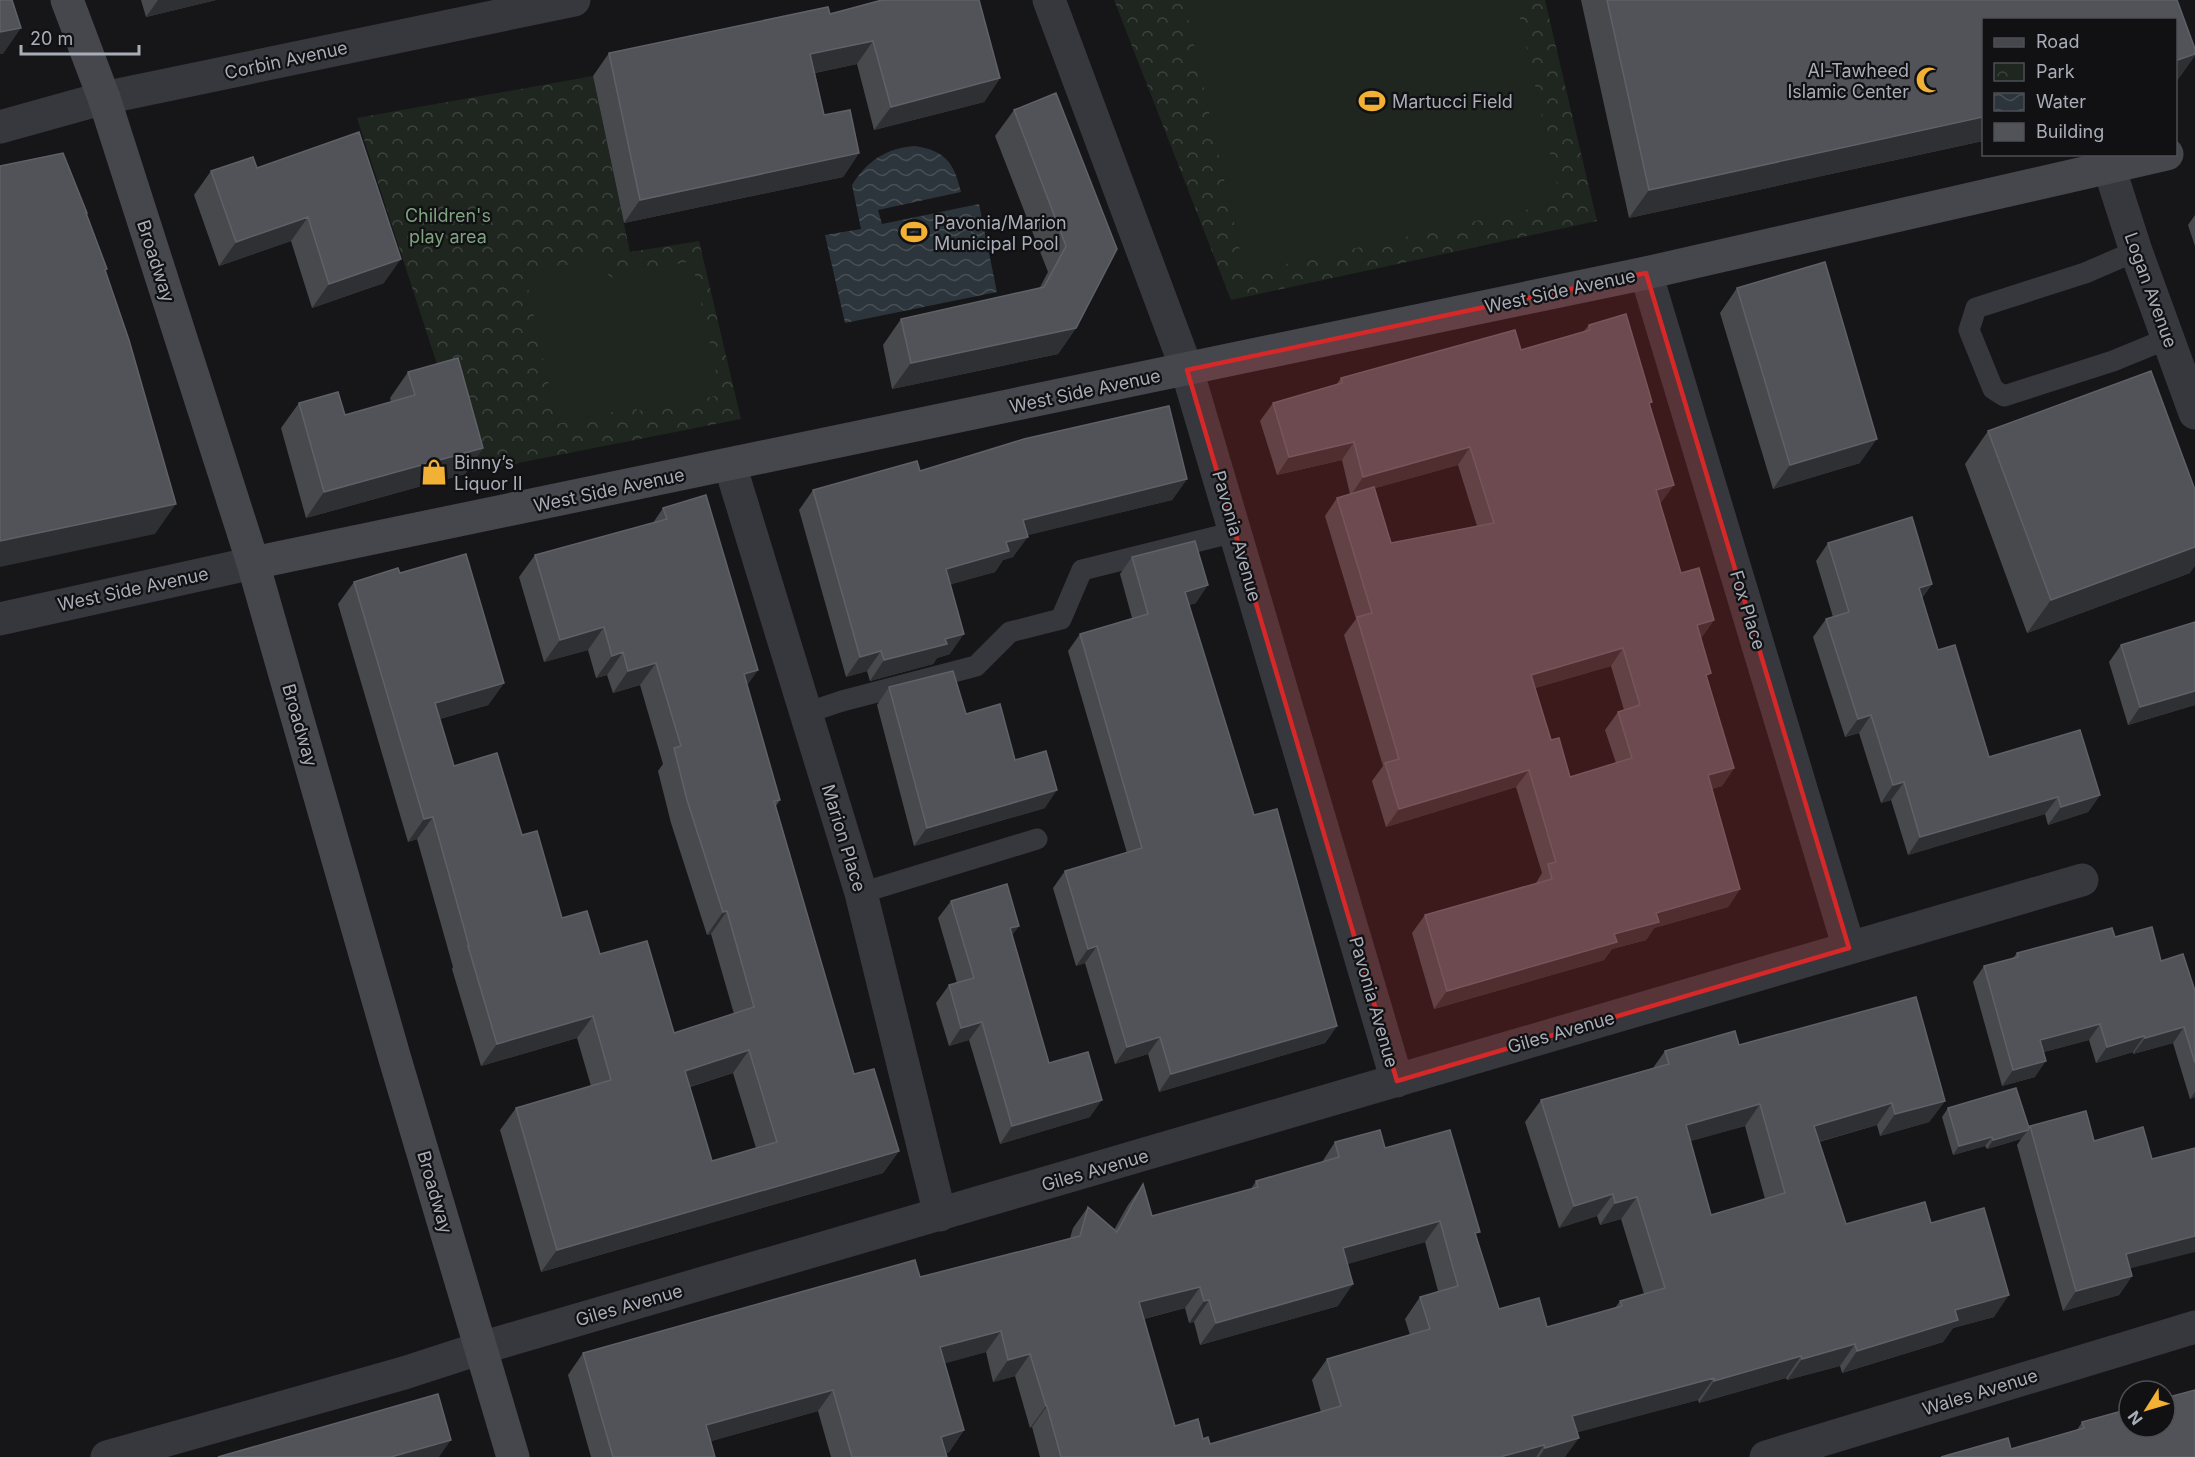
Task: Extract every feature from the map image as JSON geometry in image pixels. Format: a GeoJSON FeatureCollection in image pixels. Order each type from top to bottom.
{"type":"FeatureCollection","features":[{"type":"Feature","properties":{"kind":"street","name":"Broadway"},"geometry":{"type":"LineString","coordinates":[[67,0],[104,98],[253,563],[395,1059],[513,1457]]}},
{"type":"Feature","properties":{"kind":"street","name":"Corbin Avenue"},"geometry":{"type":"LineString","coordinates":[[0,127],[104,98],[574,0]]}},
{"type":"Feature","properties":{"kind":"street","name":"Pavonia Avenue"},"geometry":{"type":"LineString","coordinates":[[1048,0],[1187,370],[1397,1081]]}},
{"type":"Feature","properties":{"kind":"street"},"geometry":{"type":"LineString","coordinates":[[2177,152],[2195,148]]}},
{"type":"Feature","properties":{"kind":"street","name":"West Side Avenue"},"geometry":{"type":"LineString","coordinates":[[0,619],[253,563],[1646,273],[2158,156]]}},
{"type":"Feature","properties":{"kind":"street","name":"Logan Avenue"},"geometry":{"type":"LineString","coordinates":[[2109,167],[2136,251],[2195,413]]}},
{"type":"Feature","properties":{"kind":"street","name":"Fox Place"},"geometry":{"type":"LineString","coordinates":[[1646,273],[1849,948]]}},
{"type":"Feature","properties":{"kind":"street","name":"Marion Place"},"geometry":{"type":"LineString","coordinates":[[730,465],[861,893],[940,1215]]}},
{"type":"Feature","properties":{"kind":"street","name":"Giles Avenue"},"geometry":{"type":"LineString","coordinates":[[107,1457],[2082,880]]}},
{"type":"Feature","properties":{"kind":"street","name":"Wales Avenue"},"geometry":{"type":"LineString","coordinates":[[1766,1457],[2195,1327]]}},
{"type":"Feature","properties":{"kind":"lane"},"geometry":{"type":"LineString","coordinates":[[2136,251],[2085,273],[1976,308],[1969,330],[1993,389],[2004,396],[2113,361],[2169,338]]}},
{"type":"Feature","properties":{"kind":"lane"},"geometry":{"type":"LineString","coordinates":[[806,713],[842,701],[976,666],[1010,632],[1061,620],[1082,570],[1236,532]]}},
{"type":"Feature","properties":{"kind":"lane"},"geometry":{"type":"LineString","coordinates":[[861,893],[1036,839]]}},
{"type":"Feature","properties":{"kind":"highlighted area"},"geometry":{"type":"Polygon","coordinates":[[[1646,273],[1849,948],[1397,1081],[1187,370],[1646,273]]]}},
{"type":"Feature","properties":{"kind":"green space","name":"Martucci Field"},"geometry":{"type":"Polygon","coordinates":[[[1114,0],[1545,0],[1597,221],[1231,300],[1114,0]]]}},
{"type":"Feature","properties":{"kind":"green space","name":"Martucci Field"},"geometry":{"type":"Polygon","coordinates":[[[1184,0],[1516,0],[1561,202],[1245,273],[1184,0]]]}},
{"type":"Feature","properties":{"kind":"green space","name":"Children's play area"},"geometry":{"type":"Polygon","coordinates":[[[593,76],[630,252],[699,241],[741,419],[472,472],[357,118],[593,76]]]}},
{"type":"Feature","properties":{"kind":"green space"},"geometry":{"type":"Polygon","coordinates":[[[604,257],[609,278],[692,261],[721,395],[637,411],[636,407],[557,424],[525,274],[604,257]]]}},
{"type":"Feature","properties":{"kind":"water","name":"Pavonia/Marion Municipal Pool"},"geometry":{"type":"Polygon","coordinates":[[[915,146],[934,151],[947,160],[952,166],[961,192],[878,210],[882,224],[979,204],[997,292],[845,323],[825,235],[861,229],[852,185],[864,169],[878,157],[905,147],[915,146]]]}},
{"type":"Feature","properties":{"kind":"building"},"geometry":{"type":"Polygon","coordinates":[[[0,0],[12,0],[21,28],[0,32],[0,0]]]}},
{"type":"Feature","properties":{"kind":"building"},"geometry":{"type":"Polygon","coordinates":[[[882,0],[979,0],[1000,78],[891,107],[873,41],[810,54],[824,115],[850,110],[859,153],[640,200],[609,53],[828,7],[830,14],[882,0]]]}},
{"type":"Feature","properties":{"kind":"building"},"geometry":{"type":"Polygon","coordinates":[[[1607,0],[2177,0],[2195,49],[2195,54],[2177,60],[2177,18],[1982,18],[1982,117],[1649,190],[1607,0]]]}},
{"type":"Feature","properties":{"kind":"building"},"geometry":{"type":"Polygon","coordinates":[[[1056,93],[1117,249],[1076,328],[911,363],[901,319],[1044,287],[1066,246],[1014,110],[1056,93]]]}},
{"type":"Feature","properties":{"kind":"building"},"geometry":{"type":"Polygon","coordinates":[[[359,132],[401,259],[329,284],[308,217],[236,242],[211,171],[253,157],[257,168],[359,132]]]}},
{"type":"Feature","properties":{"kind":"building"},"geometry":{"type":"Polygon","coordinates":[[[63,153],[107,269],[105,270],[129,340],[176,504],[0,541],[0,166],[63,153]]]}},
{"type":"Feature","properties":{"kind":"building"},"geometry":{"type":"Polygon","coordinates":[[[1825,262],[1877,439],[1790,465],[1737,288],[1825,262]]]}},
{"type":"Feature","properties":{"kind":"building"},"geometry":{"type":"Polygon","coordinates":[[[1626,314],[1652,402],[1649,403],[1674,485],[1656,490],[1681,573],[1699,568],[1714,620],[1697,625],[1711,673],[1706,675],[1734,768],[1708,775],[1740,889],[1656,913],[1659,922],[1614,934],[1617,942],[1447,991],[1425,915],[1552,879],[1548,864],[1556,862],[1529,770],[1399,809],[1385,763],[1399,759],[1357,617],[1372,613],[1337,498],[1374,487],[1391,543],[1494,523],[1470,447],[1363,477],[1354,442],[1289,457],[1273,403],[1342,383],[1341,378],[1515,330],[1521,350],[1590,330],[1589,325],[1626,314]],[[1623,648],[1531,675],[1551,740],[1559,738],[1570,777],[1632,758],[1618,712],[1640,705],[1623,648]]]}},
{"type":"Feature","properties":{"kind":"building"},"geometry":{"type":"Polygon","coordinates":[[[458,358],[483,448],[324,492],[299,403],[338,392],[345,415],[415,395],[408,372],[458,358]]]}},
{"type":"Feature","properties":{"kind":"building"},"geometry":{"type":"Polygon","coordinates":[[[2151,371],[2195,490],[2195,547],[2051,600],[1988,431],[2151,371]]]}},
{"type":"Feature","properties":{"kind":"building"},"geometry":{"type":"Polygon","coordinates":[[[1169,406],[1187,479],[1023,520],[1028,537],[1006,542],[1009,551],[946,569],[964,634],[945,639],[947,644],[884,660],[881,651],[860,657],[813,490],[917,461],[920,471],[1024,439],[1169,406]]]}},
{"type":"Feature","properties":{"kind":"building"},"geometry":{"type":"Polygon","coordinates":[[[706,495],[758,670],[744,674],[780,800],[774,801],[854,1074],[874,1069],[899,1151],[557,1250],[516,1108],[611,1080],[593,1016],[497,1044],[433,817],[424,819],[354,582],[398,568],[400,573],[466,554],[504,683],[435,703],[454,766],[497,753],[522,835],[537,831],[562,918],[587,911],[600,954],[647,941],[674,1033],[754,1007],[727,911],[723,912],[687,800],[674,748],[681,746],[656,663],[628,671],[623,652],[612,656],[604,627],[560,640],[535,555],[667,519],[663,508],[706,495]],[[749,1050],[685,1071],[712,1161],[777,1142],[749,1050]]]}},
{"type":"Feature","properties":{"kind":"building"},"geometry":{"type":"Polygon","coordinates":[[[1912,517],[1932,584],[1919,588],[1938,650],[1955,645],[1989,757],[2080,730],[2100,795],[2061,807],[2058,797],[1920,837],[1904,782],[1893,785],[1871,715],[1858,719],[1826,619],[1849,612],[1828,543],[1912,517]]]}},
{"type":"Feature","properties":{"kind":"building"},"geometry":{"type":"Polygon","coordinates":[[[1195,541],[1208,585],[1185,592],[1254,815],[1277,809],[1337,1026],[1171,1074],[1160,1037],[1127,1047],[1097,946],[1088,949],[1065,871],[1142,848],[1080,634],[1148,614],[1132,557],[1195,541]]]}},
{"type":"Feature","properties":{"kind":"building"},"geometry":{"type":"Polygon","coordinates":[[[2195,622],[2195,691],[2140,707],[2121,645],[2195,622]]]}},
{"type":"Feature","properties":{"kind":"building"},"geometry":{"type":"Polygon","coordinates":[[[953,671],[966,714],[1000,704],[1015,760],[1046,751],[1057,790],[927,828],[889,687],[953,671]]]}},
{"type":"Feature","properties":{"kind":"building"},"geometry":{"type":"Polygon","coordinates":[[[1007,884],[1019,926],[1010,928],[1049,1063],[1088,1052],[1102,1100],[1012,1126],[982,1022],[961,1028],[949,985],[974,978],[951,901],[1007,884]]]}},
{"type":"Feature","properties":{"kind":"building"},"geometry":{"type":"Polygon","coordinates":[[[2152,927],[2161,961],[2183,954],[2195,991],[2195,1063],[2184,1027],[2107,1047],[2100,1024],[2040,1040],[2046,1061],[2013,1070],[1984,966],[2018,957],[2017,953],[2112,928],[2115,937],[2152,927]]]}},
{"type":"Feature","properties":{"kind":"building"},"geometry":{"type":"Polygon","coordinates":[[[1916,997],[1945,1101],[1895,1114],[1892,1103],[1814,1126],[1846,1224],[1925,1202],[1931,1223],[1984,1208],[2009,1295],[1955,1310],[1958,1320],[1857,1351],[1855,1344],[1802,1359],[1801,1356],[1714,1381],[1714,1378],[1572,1416],[1579,1438],[1500,1457],[1061,1457],[1030,1354],[1008,1360],[1001,1331],[940,1347],[964,1430],[941,1437],[947,1457],[852,1457],[833,1390],[706,1425],[715,1457],[613,1457],[583,1353],[915,1260],[920,1277],[1080,1236],[1088,1207],[1117,1232],[1143,1184],[1152,1216],[1258,1187],[1256,1181],[1339,1157],[1335,1142],[1380,1130],[1385,1148],[1450,1130],[1480,1232],[1475,1233],[1499,1309],[1539,1298],[1547,1327],[1622,1306],[1620,1301],[1665,1288],[1637,1197],[1615,1203],[1613,1194],[1574,1206],[1541,1100],[1669,1064],[1665,1051],[1735,1031],[1739,1045],[1916,997]],[[1760,1104],[1686,1125],[1711,1215],[1785,1193],[1760,1104]],[[1440,1221],[1343,1248],[1353,1284],[1216,1323],[1209,1300],[1204,1301],[1200,1287],[1139,1302],[1175,1426],[1198,1419],[1203,1439],[1208,1437],[1210,1444],[1341,1406],[1327,1359],[1430,1329],[1420,1297],[1458,1286],[1440,1221]]]}},
{"type":"Feature","properties":{"kind":"building"},"geometry":{"type":"Polygon","coordinates":[[[2016,1088],[2028,1130],[1993,1140],[1992,1137],[1959,1146],[1948,1108],[2016,1088]]]}},
{"type":"Feature","properties":{"kind":"building"},"geometry":{"type":"Polygon","coordinates":[[[2086,1111],[2094,1141],[2143,1127],[2152,1159],[2195,1148],[2195,1236],[2126,1254],[2132,1276],[2076,1291],[2030,1126],[2086,1111]]]}},
{"type":"Feature","properties":{"kind":"building"},"geometry":{"type":"Polygon","coordinates":[[[2195,1390],[2195,1457],[1941,1457],[2008,1438],[2011,1449],[2084,1428],[2082,1422],[2117,1412],[2117,1439],[2177,1439],[2177,1395],[2195,1390]]]}},
{"type":"Feature","properties":{"kind":"building"},"geometry":{"type":"Polygon","coordinates":[[[438,1394],[451,1440],[391,1457],[218,1457],[438,1394]]]}},
{"type":"Feature","properties":{"kind":"place","name":"Al-Tawheed Islamic Center"},"geometry":{"type":"Point","coordinates":[1929,80]}},
{"type":"Feature","properties":{"kind":"place","name":"Martucci Field"},"geometry":{"type":"Point","coordinates":[1372,101]}},
{"type":"Feature","properties":{"kind":"place","name":"Pavonia/Marion Municipal Pool"},"geometry":{"type":"Point","coordinates":[914,232]}},
{"type":"Feature","properties":{"kind":"place","name":"Binny’s Liquor II"},"geometry":{"type":"Point","coordinates":[434,472]}}]}
